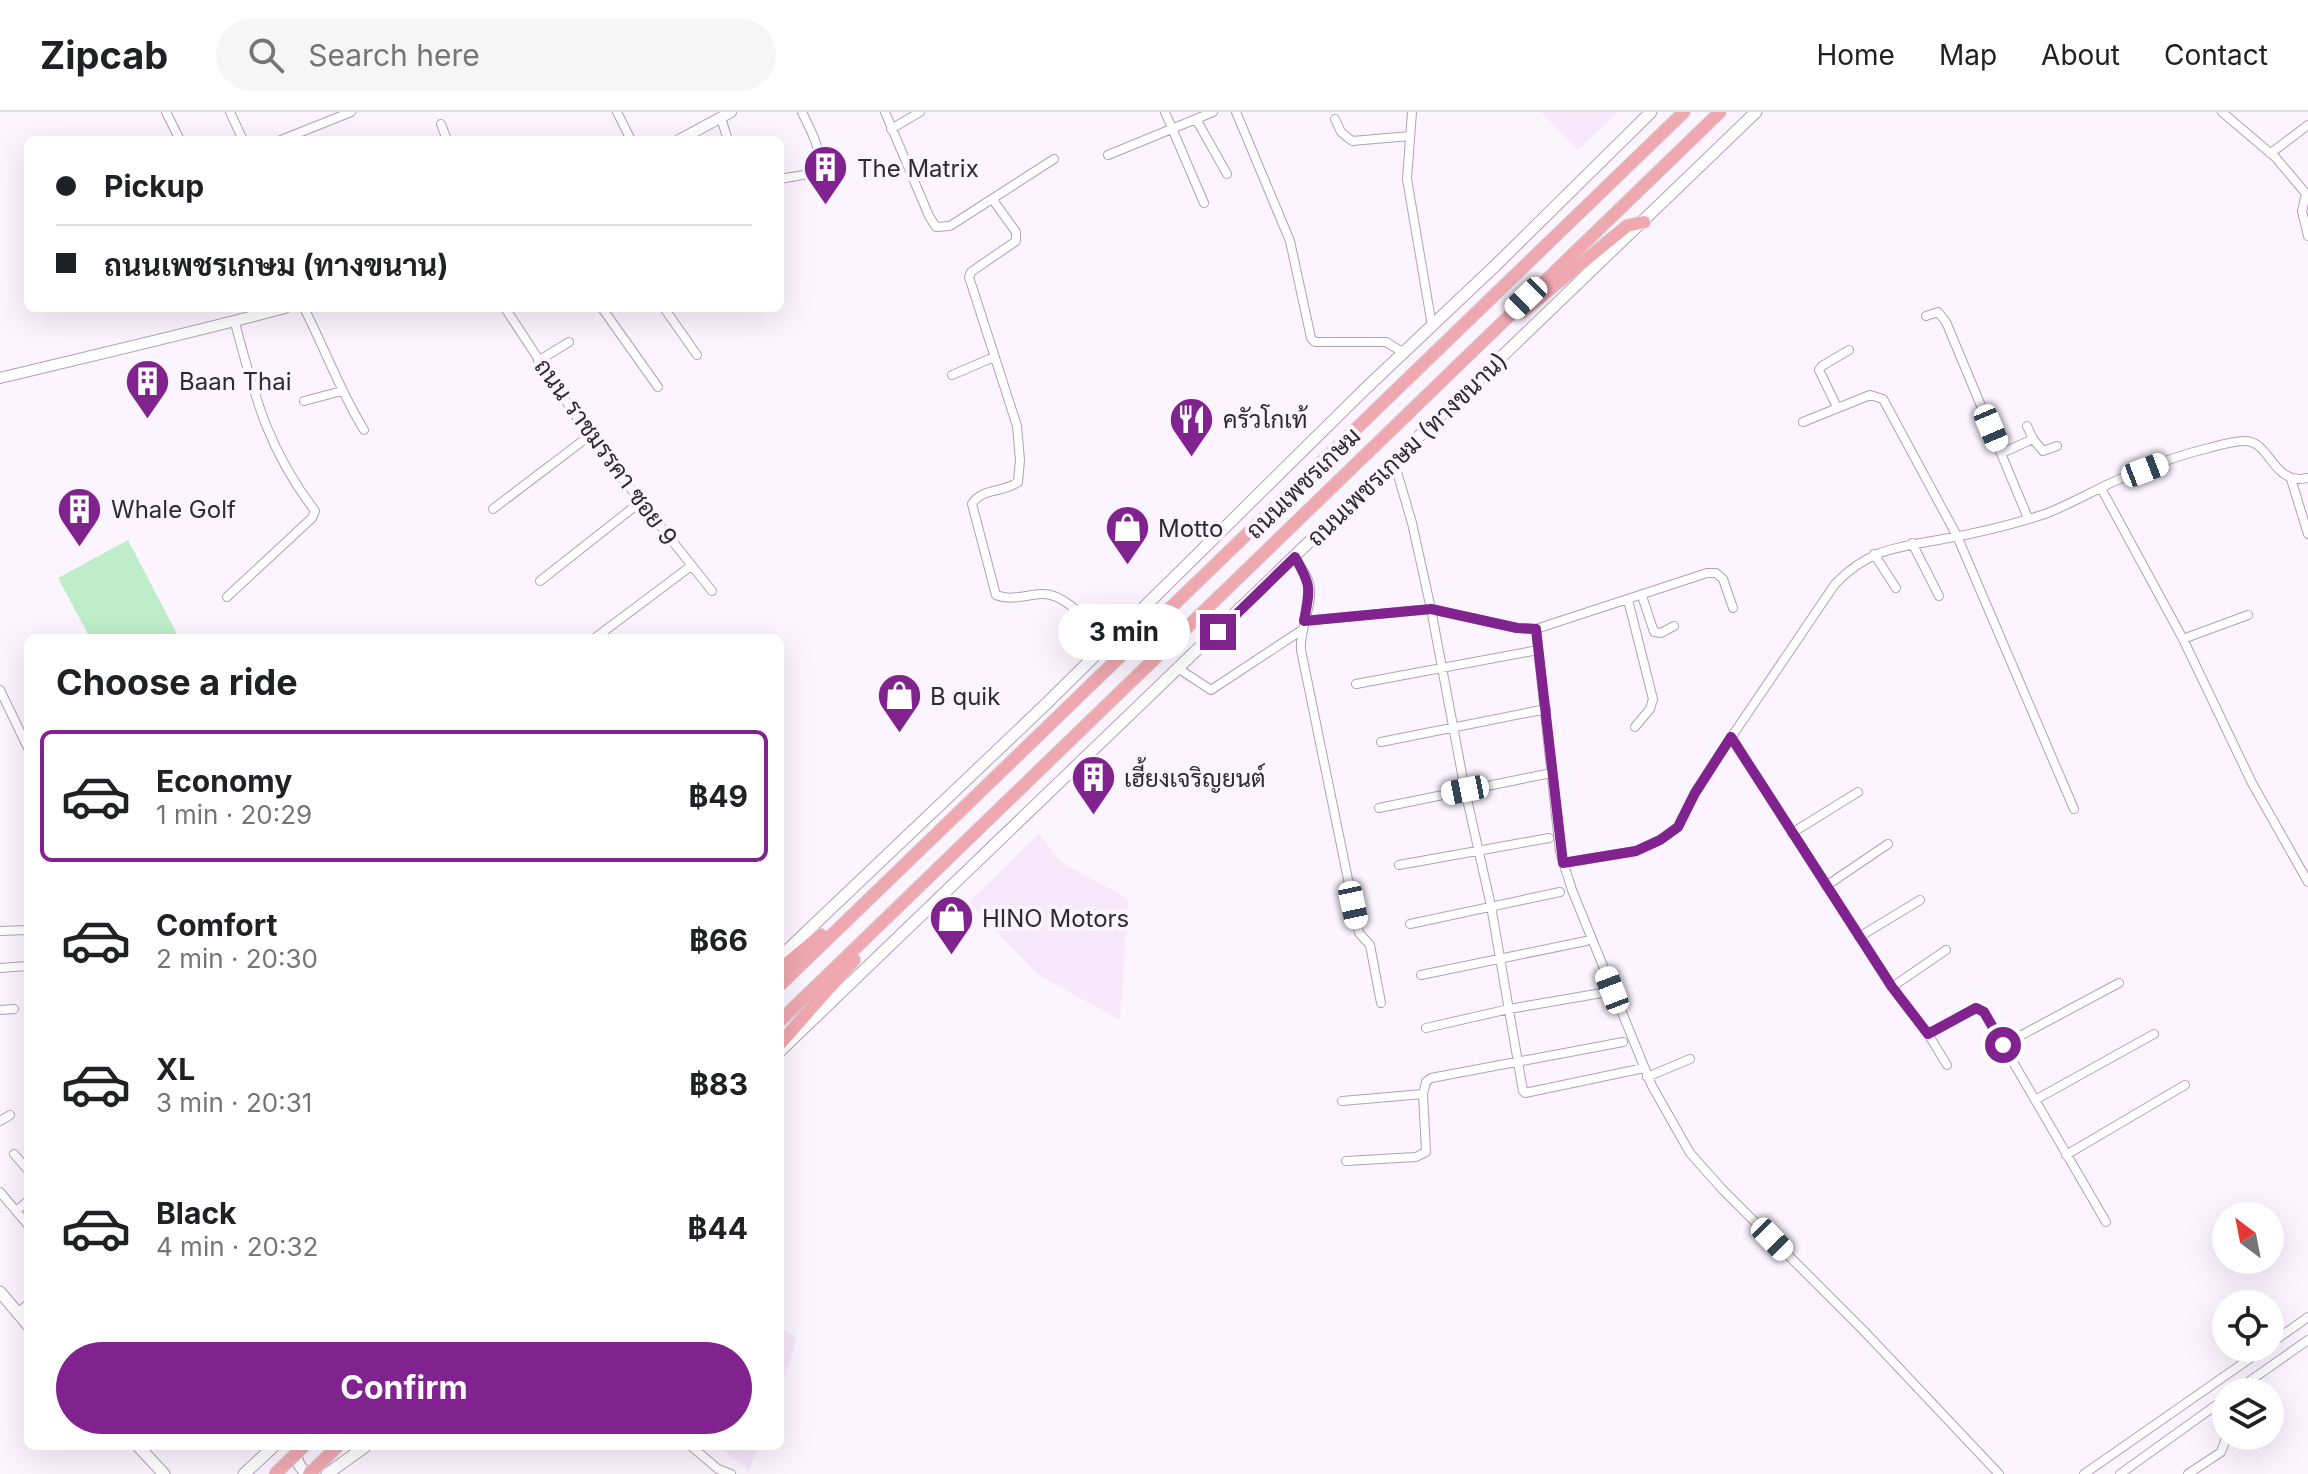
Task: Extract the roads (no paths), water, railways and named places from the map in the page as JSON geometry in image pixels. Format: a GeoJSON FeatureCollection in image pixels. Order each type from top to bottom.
{"type":"FeatureCollection","features":[{"type":"Feature","properties":{"kind":"highway","name":"ถนนเพชรเกษม"},"geometry":{"type":"LineString","coordinates":[[784,981],[1684,112]]}},
{"type":"Feature","properties":{"kind":"highway","name":"ถนนเพชรเกษม"},"geometry":{"type":"LineString","coordinates":[[784,1017],[1720,112]]}},
{"type":"Feature","properties":{"kind":"highway"},"geometry":{"type":"LineString","coordinates":[[1506,317],[1516,316],[1627,226],[1644,222]]}},
{"type":"Feature","properties":{"kind":"highway"},"geometry":{"type":"LineString","coordinates":[[784,966],[892,876]]}},
{"type":"Feature","properties":{"kind":"highway"},"geometry":{"type":"LineString","coordinates":[[784,1039],[912,895]]}},
{"type":"Feature","properties":{"kind":"highway"},"geometry":{"type":"LineString","coordinates":[[275,1474],[300,1450]]}},
{"type":"Feature","properties":{"kind":"highway"},"geometry":{"type":"LineString","coordinates":[[309,1474],[334,1450]]}},
{"type":"Feature","properties":{"kind":"main road"},"geometry":{"type":"LineString","coordinates":[[784,953],[1045,705],[1651,112]]}},
{"type":"Feature","properties":{"kind":"main road","name":"ถนนเพชรเกษม (ทางขนาน)"},"geometry":{"type":"LineString","coordinates":[[784,1047],[1756,112]]}},
{"type":"Feature","properties":{"kind":"main road"},"geometry":{"type":"LineString","coordinates":[[0,1292],[24,1321]]}},
{"type":"Feature","properties":{"kind":"main road"},"geometry":{"type":"LineString","coordinates":[[142,1450],[164,1474]]}},
{"type":"Feature","properties":{"kind":"main road"},"geometry":{"type":"LineString","coordinates":[[244,1474],[270,1450]]}},
{"type":"Feature","properties":{"kind":"main road"},"geometry":{"type":"LineString","coordinates":[[298,1450],[297,1462],[309,1474]]}},
{"type":"Feature","properties":{"kind":"main road"},"geometry":{"type":"LineString","coordinates":[[327,1474],[363,1450]]}},
{"type":"Feature","properties":{"kind":"main road"},"geometry":{"type":"LineString","coordinates":[[341,1474],[365,1450]]}},
{"type":"Feature","properties":{"kind":"street"},"geometry":{"type":"LineString","coordinates":[[166,112],[178,136]]}},
{"type":"Feature","properties":{"kind":"street"},"geometry":{"type":"LineString","coordinates":[[230,112],[241,136]]}},
{"type":"Feature","properties":{"kind":"street"},"geometry":{"type":"LineString","coordinates":[[291,136],[351,112]]}},
{"type":"Feature","properties":{"kind":"street"},"geometry":{"type":"LineString","coordinates":[[617,112],[629,136]]}},
{"type":"Feature","properties":{"kind":"street"},"geometry":{"type":"LineString","coordinates":[[784,178],[812,172],[819,165],[821,155],[802,112]]}},
{"type":"Feature","properties":{"kind":"street"},"geometry":{"type":"LineString","coordinates":[[885,112],[936,227],[950,226],[1054,159]]}},
{"type":"Feature","properties":{"kind":"street"},"geometry":{"type":"LineString","coordinates":[[891,129],[920,112]]}},
{"type":"Feature","properties":{"kind":"street"},"geometry":{"type":"LineString","coordinates":[[1165,112],[1204,203]]}},
{"type":"Feature","properties":{"kind":"street"},"geometry":{"type":"LineString","coordinates":[[1108,155],[1213,112]]}},
{"type":"Feature","properties":{"kind":"street"},"geometry":{"type":"LineString","coordinates":[[1236,112],[1290,241],[1311,338],[1315,342],[1386,342],[1394,344],[1404,353]]}},
{"type":"Feature","properties":{"kind":"street"},"geometry":{"type":"LineString","coordinates":[[1412,112],[1407,179],[1432,326]]}},
{"type":"Feature","properties":{"kind":"street"},"geometry":{"type":"LineString","coordinates":[[2222,112],[2271,153],[2307,195],[2302,211],[2308,236]]}},
{"type":"Feature","properties":{"kind":"street"},"geometry":{"type":"LineString","coordinates":[[688,136],[726,115],[728,136]]}},
{"type":"Feature","properties":{"kind":"street"},"geometry":{"type":"LineString","coordinates":[[1196,119],[1227,174]]}},
{"type":"Feature","properties":{"kind":"street"},"geometry":{"type":"LineString","coordinates":[[1335,119],[1341,132],[1352,141],[1410,136]]}},
{"type":"Feature","properties":{"kind":"street"},"geometry":{"type":"LineString","coordinates":[[441,124],[446,136]]}},
{"type":"Feature","properties":{"kind":"street"},"geometry":{"type":"LineString","coordinates":[[2271,153],[2308,125]]}},
{"type":"Feature","properties":{"kind":"street"},"geometry":{"type":"LineString","coordinates":[[993,200],[1017,238],[971,272],[969,277],[1017,426],[1020,460],[1018,482],[1012,487],[979,495],[972,504],[996,595],[1016,598],[1042,594],[1058,597],[1106,643]]}},
{"type":"Feature","properties":{"kind":"street"},"geometry":{"type":"LineString","coordinates":[[0,378],[80,356],[235,323],[256,312]]}},
{"type":"Feature","properties":{"kind":"street"},"geometry":{"type":"LineString","coordinates":[[306,312],[342,391],[364,430]]}},
{"type":"Feature","properties":{"kind":"street","name":"ถนน ราชมรรคา ซอย 9"},"geometry":{"type":"LineString","coordinates":[[508,312],[589,436],[639,503],[712,591]]}},
{"type":"Feature","properties":{"kind":"street"},"geometry":{"type":"LineString","coordinates":[[605,312],[658,387]]}},
{"type":"Feature","properties":{"kind":"street"},"geometry":{"type":"LineString","coordinates":[[667,312],[697,355]]}},
{"type":"Feature","properties":{"kind":"street"},"geometry":{"type":"LineString","coordinates":[[1926,316],[1938,312],[1943,317],[2028,518]]}},
{"type":"Feature","properties":{"kind":"street"},"geometry":{"type":"LineString","coordinates":[[227,597],[312,518],[315,511],[282,463],[260,414],[235,323]]}},
{"type":"Feature","properties":{"kind":"street"},"geometry":{"type":"LineString","coordinates":[[538,361],[569,342]]}},
{"type":"Feature","properties":{"kind":"street"},"geometry":{"type":"LineString","coordinates":[[1837,407],[1819,370],[1849,350]]}},
{"type":"Feature","properties":{"kind":"street"},"geometry":{"type":"LineString","coordinates":[[952,375],[994,357]]}},
{"type":"Feature","properties":{"kind":"street"},"geometry":{"type":"LineString","coordinates":[[304,401],[342,391]]}},
{"type":"Feature","properties":{"kind":"street"},"geometry":{"type":"LineString","coordinates":[[1803,422],[1870,395],[1881,398],[1957,536],[2074,809]]}},
{"type":"Feature","properties":{"kind":"street"},"geometry":{"type":"LineString","coordinates":[[2027,426],[2043,451],[2057,446]]}},
{"type":"Feature","properties":{"kind":"street"},"geometry":{"type":"LineString","coordinates":[[493,509],[589,436]]}},
{"type":"Feature","properties":{"kind":"street"},"geometry":{"type":"LineString","coordinates":[[2002,453],[2033,439]]}},
{"type":"Feature","properties":{"kind":"street"},"geometry":{"type":"LineString","coordinates":[[1563,863],[1636,851],[1678,827],[1695,793],[1731,737],[1835,584],[1874,554],[2047,513],[2189,453],[2247,441],[2255,444],[2291,479],[2308,478]]}},
{"type":"Feature","properties":{"kind":"street"},"geometry":{"type":"LineString","coordinates":[[1394,462],[1412,523],[1431,609],[1465,790],[1491,906],[1522,1088],[1525,1093],[1645,1073],[1690,1059]]}},
{"type":"Feature","properties":{"kind":"street"},"geometry":{"type":"LineString","coordinates":[[2291,479],[2308,534]]}},
{"type":"Feature","properties":{"kind":"street"},"geometry":{"type":"LineString","coordinates":[[2101,488],[2183,639],[2252,783],[2308,882]]}},
{"type":"Feature","properties":{"kind":"street"},"geometry":{"type":"LineString","coordinates":[[540,581],[639,503]]}},
{"type":"Feature","properties":{"kind":"street"},"geometry":{"type":"LineString","coordinates":[[1912,543],[1939,596]]}},
{"type":"Feature","properties":{"kind":"street"},"geometry":{"type":"LineString","coordinates":[[1874,554],[1896,588]]}},
{"type":"Feature","properties":{"kind":"street"},"geometry":{"type":"LineString","coordinates":[[1295,557],[1310,590],[1301,650],[1359,933],[1370,945],[1381,1003]]}},
{"type":"Feature","properties":{"kind":"street"},"geometry":{"type":"LineString","coordinates":[[600,634],[691,566]]}},
{"type":"Feature","properties":{"kind":"street"},"geometry":{"type":"LineString","coordinates":[[1179,669],[1211,690],[1303,625],[1431,609],[1517,628],[1536,629],[1707,573],[1716,573],[1723,579],[1733,608]]}},
{"type":"Feature","properties":{"kind":"street"},"geometry":{"type":"LineString","coordinates":[[1642,596],[1654,632],[1661,633],[1674,626]]}},
{"type":"Feature","properties":{"kind":"street"},"geometry":{"type":"LineString","coordinates":[[1628,600],[1653,699],[1650,709],[1635,727]]}},
{"type":"Feature","properties":{"kind":"street"},"geometry":{"type":"LineString","coordinates":[[2183,639],[2248,615]]}},
{"type":"Feature","properties":{"kind":"street"},"geometry":{"type":"LineString","coordinates":[[1536,629],[1563,863],[1645,1073],[1698,1162],[1999,1474]]}},
{"type":"Feature","properties":{"kind":"street"},"geometry":{"type":"LineString","coordinates":[[1356,684],[1538,650]]}},
{"type":"Feature","properties":{"kind":"street"},"geometry":{"type":"LineString","coordinates":[[0,690],[24,740]]}},
{"type":"Feature","properties":{"kind":"street"},"geometry":{"type":"LineString","coordinates":[[1381,742],[1546,709]]}},
{"type":"Feature","properties":{"kind":"street"},"geometry":{"type":"LineString","coordinates":[[1731,737],[1859,937],[1947,1065]]}},
{"type":"Feature","properties":{"kind":"street"},"geometry":{"type":"LineString","coordinates":[[1379,808],[1551,773]]}},
{"type":"Feature","properties":{"kind":"street"},"geometry":{"type":"LineString","coordinates":[[1792,833],[1858,792]]}},
{"type":"Feature","properties":{"kind":"street"},"geometry":{"type":"LineString","coordinates":[[1399,865],[1549,838]]}},
{"type":"Feature","properties":{"kind":"street"},"geometry":{"type":"LineString","coordinates":[[1826,886],[1888,844]]}},
{"type":"Feature","properties":{"kind":"street"},"geometry":{"type":"LineString","coordinates":[[1410,924],[1560,892]]}},
{"type":"Feature","properties":{"kind":"street"},"geometry":{"type":"LineString","coordinates":[[1859,937],[1920,900]]}},
{"type":"Feature","properties":{"kind":"street"},"geometry":{"type":"LineString","coordinates":[[0,931],[24,930]]}},
{"type":"Feature","properties":{"kind":"street"},"geometry":{"type":"LineString","coordinates":[[1421,975],[1586,941]]}},
{"type":"Feature","properties":{"kind":"street"},"geometry":{"type":"LineString","coordinates":[[1892,987],[1946,950]]}},
{"type":"Feature","properties":{"kind":"street"},"geometry":{"type":"LineString","coordinates":[[0,968],[24,966]]}},
{"type":"Feature","properties":{"kind":"street"},"geometry":{"type":"LineString","coordinates":[[2003,1045],[2119,983]]}},
{"type":"Feature","properties":{"kind":"street"},"geometry":{"type":"LineString","coordinates":[[1426,1028],[1509,1009],[1602,993]]}},
{"type":"Feature","properties":{"kind":"street"},"geometry":{"type":"LineString","coordinates":[[1928,1034],[1976,1008],[1984,1012],[2106,1222]]}},
{"type":"Feature","properties":{"kind":"street"},"geometry":{"type":"LineString","coordinates":[[0,1010],[14,1009]]}},
{"type":"Feature","properties":{"kind":"street"},"geometry":{"type":"LineString","coordinates":[[2035,1100],[2154,1034]]}},
{"type":"Feature","properties":{"kind":"street"},"geometry":{"type":"LineString","coordinates":[[1346,1161],[1416,1157],[1426,1152],[1423,1094],[1426,1082],[1431,1078],[1623,1042]]}},
{"type":"Feature","properties":{"kind":"street"},"geometry":{"type":"LineString","coordinates":[[2066,1155],[2185,1085]]}},
{"type":"Feature","properties":{"kind":"street"},"geometry":{"type":"LineString","coordinates":[[1342,1101],[1423,1094]]}},
{"type":"Feature","properties":{"kind":"street"},"geometry":{"type":"LineString","coordinates":[[0,1121],[10,1115]]}},
{"type":"Feature","properties":{"kind":"street"},"geometry":{"type":"LineString","coordinates":[[14,1154],[24,1165]]}},
{"type":"Feature","properties":{"kind":"street"},"geometry":{"type":"LineString","coordinates":[[0,1192],[24,1220]]}},
{"type":"Feature","properties":{"kind":"street"},"geometry":{"type":"LineString","coordinates":[[16,1211],[24,1204]]}},
{"type":"Feature","properties":{"kind":"street"},"geometry":{"type":"LineString","coordinates":[[17,1313],[24,1307]]}},
{"type":"Feature","properties":{"kind":"street"},"geometry":{"type":"LineString","coordinates":[[2284,1334],[2308,1317]]}},
{"type":"Feature","properties":{"kind":"street"},"geometry":{"type":"LineString","coordinates":[[2254,1378],[2308,1340]]}},
{"type":"Feature","properties":{"kind":"street"},"geometry":{"type":"LineString","coordinates":[[2084,1474],[2245,1362]]}},
{"type":"Feature","properties":{"kind":"street"},"geometry":{"type":"LineString","coordinates":[[2120,1474],[2212,1409]]}},
{"type":"Feature","properties":{"kind":"street"},"geometry":{"type":"LineString","coordinates":[[696,1450],[718,1469],[732,1474]]}},
{"type":"Feature","properties":{"kind":"street"},"geometry":{"type":"LineString","coordinates":[[704,1450],[732,1474]]}},
{"type":"Feature","properties":{"kind":"street"},"geometry":{"type":"LineString","coordinates":[[2188,1474],[2222,1450]]}},
{"type":"Feature","properties":{"kind":"place","name":"The Matrix"},"geometry":{"type":"Point","coordinates":[826,207]}},
{"type":"Feature","properties":{"kind":"place","name":"Baan Thai"},"geometry":{"type":"Point","coordinates":[148,420]}},
{"type":"Feature","properties":{"kind":"place","name":"ครัวโกเท้"},"geometry":{"type":"Point","coordinates":[1192,458]}},
{"type":"Feature","properties":{"kind":"place","name":"Whale Golf"},"geometry":{"type":"Point","coordinates":[80,548]}},
{"type":"Feature","properties":{"kind":"place","name":"Motto"},"geometry":{"type":"Point","coordinates":[1127,567]}},
{"type":"Feature","properties":{"kind":"place","name":"B quik"},"geometry":{"type":"Point","coordinates":[899,735]}},
{"type":"Feature","properties":{"kind":"place","name":"เฮี้ยงเจริญยนต์"},"geometry":{"type":"Point","coordinates":[1093,817]}},
{"type":"Feature","properties":{"kind":"place","name":"HINO Motors"},"geometry":{"type":"Point","coordinates":[951,957]}}]}
